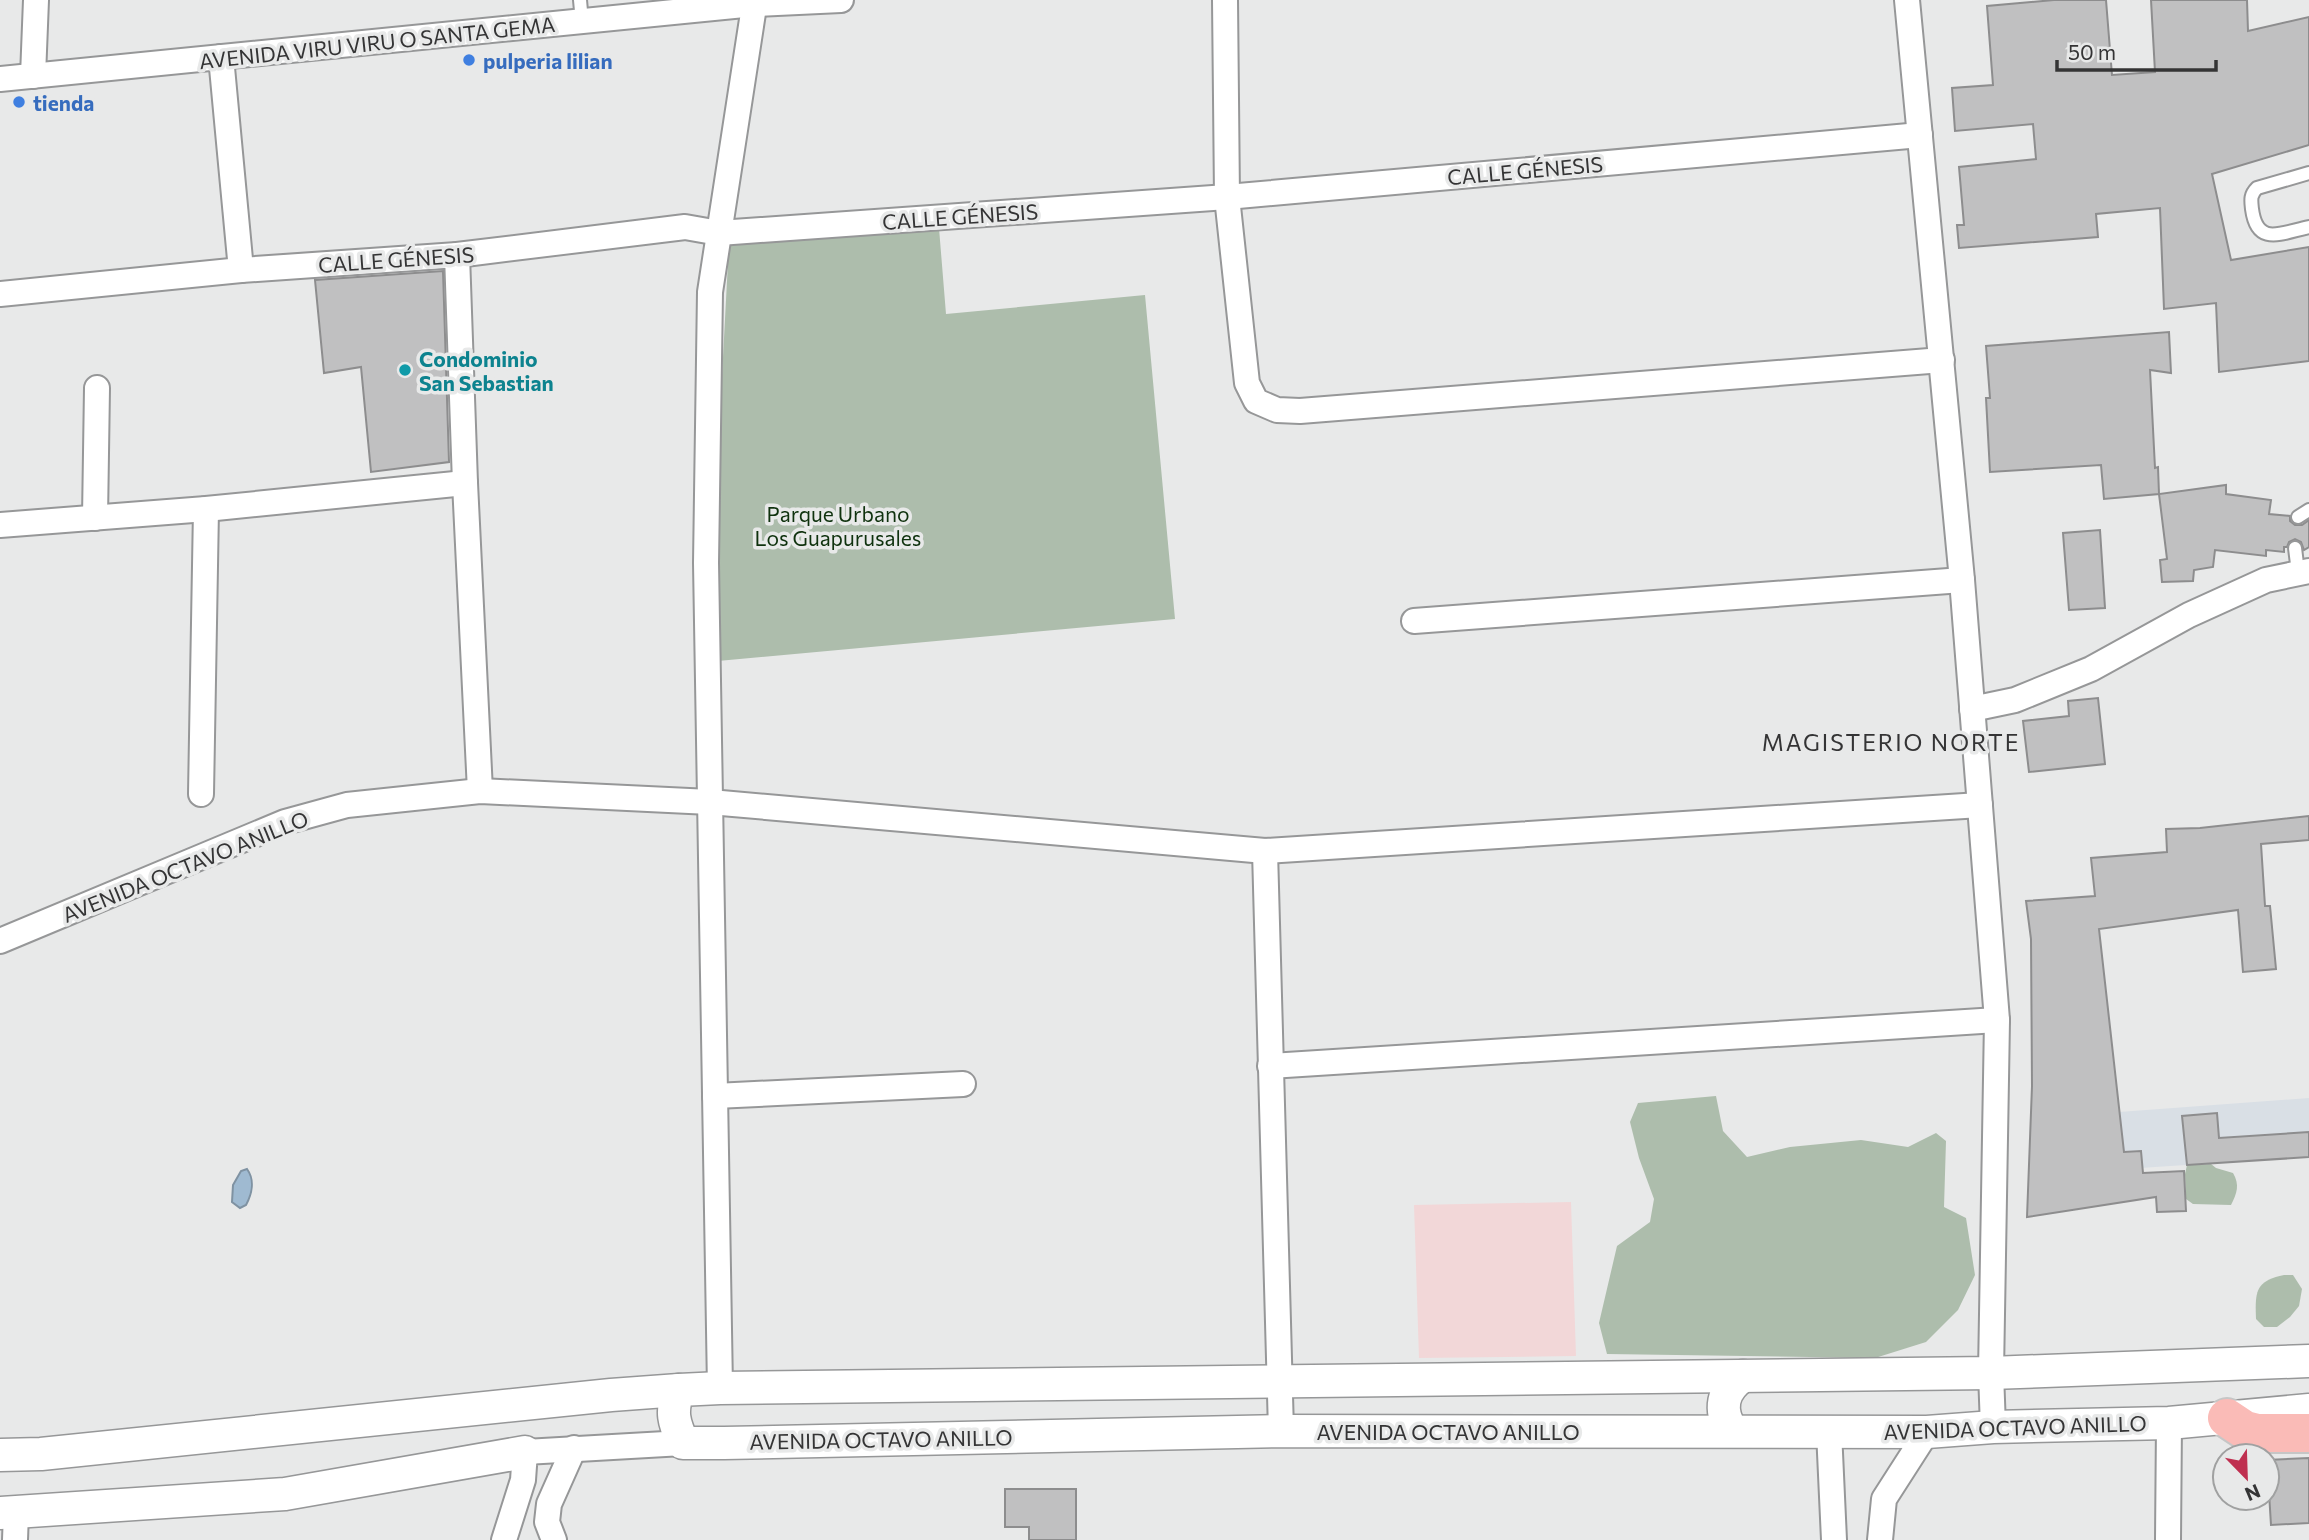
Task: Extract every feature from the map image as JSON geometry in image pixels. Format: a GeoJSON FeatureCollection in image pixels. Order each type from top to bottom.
{"type":"FeatureCollection","features":[{"type":"Feature","properties":{"kind":"highway"},"geometry":{"type":"LineString","coordinates":[[2227,1418],[2245,1430],[2257,1433],[2309,1433]]}},
{"type":"Feature","properties":{"kind":"street"},"geometry":{"type":"LineString","coordinates":[[33,76],[36,0]]}},
{"type":"Feature","properties":{"kind":"street","name":"AVENIDA VIRU VIRU O SANTA GEMA"},"geometry":{"type":"LineString","coordinates":[[0,79],[221,57],[581,11],[841,0]]}},
{"type":"Feature","properties":{"kind":"street"},"geometry":{"type":"LineString","coordinates":[[1225,0],[1227,197],[1247,383],[1256,401],[1277,410],[1314,410],[1942,360]]}},
{"type":"Feature","properties":{"kind":"street"},"geometry":{"type":"LineString","coordinates":[[1908,0],[1962,580],[1997,1020],[1991,1373],[1993,1427]]}},
{"type":"Feature","properties":{"kind":"street"},"geometry":{"type":"LineString","coordinates":[[720,1388],[706,563],[710,292],[755,2]]}},
{"type":"Feature","properties":{"kind":"street"},"geometry":{"type":"LineString","coordinates":[[221,57],[241,270]]}},
{"type":"Feature","properties":{"kind":"street","name":"CALLE GÉNESIS"},"geometry":{"type":"LineString","coordinates":[[0,294],[241,270],[457,255],[685,227],[719,233],[1227,197],[1920,135]]}},
{"type":"Feature","properties":{"kind":"street"},"geometry":{"type":"LineString","coordinates":[[457,255],[480,791]]}},
{"type":"Feature","properties":{"kind":"street"},"geometry":{"type":"LineString","coordinates":[[95,518],[97,388]]}},
{"type":"Feature","properties":{"kind":"street"},"geometry":{"type":"LineString","coordinates":[[0,525],[206,509],[465,483]]}},
{"type":"Feature","properties":{"kind":"street"},"geometry":{"type":"LineString","coordinates":[[201,794],[206,509]]}},
{"type":"Feature","properties":{"kind":"street"},"geometry":{"type":"LineString","coordinates":[[1972,709],[2015,700],[2091,669],[2189,615],[2301,564]]}},
{"type":"Feature","properties":{"kind":"street"},"geometry":{"type":"LineString","coordinates":[[1414,621],[1962,580]]}},
{"type":"Feature","properties":{"kind":"street","name":"AVENIDA OCTAVO ANILLO"},"geometry":{"type":"LineString","coordinates":[[0,941],[285,822],[347,805],[480,791],[710,802],[1265,851],[1980,806]]}},
{"type":"Feature","properties":{"kind":"street"},"geometry":{"type":"LineString","coordinates":[[1265,851],[1281,1431]]}},
{"type":"Feature","properties":{"kind":"street"},"geometry":{"type":"LineString","coordinates":[[1270,1066],[1997,1020]]}},
{"type":"Feature","properties":{"kind":"street"},"geometry":{"type":"LineString","coordinates":[[715,1096],[963,1084]]}},
{"type":"Feature","properties":{"kind":"street"},"geometry":{"type":"LineString","coordinates":[[0,1455],[41,1454],[611,1395],[720,1388],[1991,1373],[2309,1361]]}},
{"type":"Feature","properties":{"kind":"street"},"geometry":{"type":"LineString","coordinates":[[1732,1431],[1726,1422],[1723,1401],[1734,1382],[1743,1376]]}},
{"type":"Feature","properties":{"kind":"street"},"geometry":{"type":"LineString","coordinates":[[10,1522],[285,1494],[525,1452],[683,1443],[674,1424],[673,1412],[679,1390]]}},
{"type":"Feature","properties":{"kind":"street","name":"AVENIDA OCTAVO ANILLO"},"geometry":{"type":"LineString","coordinates":[[683,1443],[1281,1431],[1927,1432],[1993,1427],[2169,1423],[2309,1410]]}},
{"type":"Feature","properties":{"kind":"street"},"geometry":{"type":"LineString","coordinates":[[2168,1540],[2169,1423]]}},
{"type":"Feature","properties":{"kind":"street"},"geometry":{"type":"LineString","coordinates":[[1829,1431],[1834,1540]]}},
{"type":"Feature","properties":{"kind":"street"},"geometry":{"type":"LineString","coordinates":[[1880,1540],[1884,1499],[1927,1432]]}},
{"type":"Feature","properties":{"kind":"street"},"geometry":{"type":"LineString","coordinates":[[554,1540],[547,1522],[549,1504],[573,1448]]}},
{"type":"Feature","properties":{"kind":"street"},"geometry":{"type":"LineString","coordinates":[[504,1540],[523,1480],[525,1452]]}},
{"type":"Feature","properties":{"kind":"lane"},"geometry":{"type":"LineString","coordinates":[[2309,173],[2257,188],[2251,198],[2253,219],[2257,230],[2263,234],[2271,235],[2309,227]]}},
{"type":"Feature","properties":{"kind":"shaded area"},"geometry":{"type":"Polygon","coordinates":[[[2309,1098],[2309,1157],[2125,1169],[2119,1112],[2309,1098]]]}},
{"type":"Feature","properties":{"kind":"shaded area"},"geometry":{"type":"Polygon","coordinates":[[[1571,1202],[1576,1356],[1419,1358],[1414,1205],[1571,1202]]]}},
{"type":"Feature","properties":{"kind":"green space","name":"Parque Urbano Los Guapurusales"},"geometry":{"type":"Polygon","coordinates":[[[939,228],[946,314],[1145,295],[1175,619],[707,662],[729,243],[939,228]]]}},
{"type":"Feature","properties":{"kind":"green space"},"geometry":{"type":"Polygon","coordinates":[[[1716,1096],[1723,1131],[1747,1157],[1790,1147],[1861,1140],[1908,1147],[1936,1133],[1946,1141],[1944,1207],[1966,1218],[1975,1275],[1958,1310],[1926,1342],[1875,1358],[1607,1354],[1599,1323],[1617,1246],[1650,1222],[1654,1199],[1639,1158],[1630,1122],[1638,1103],[1716,1096]]]}},
{"type":"Feature","properties":{"kind":"green space"},"geometry":{"type":"Polygon","coordinates":[[[2211,1164],[2233,1173],[2235,1177],[2237,1189],[2231,1205],[2193,1204],[2186,1199],[2187,1165],[2211,1164]]]}},
{"type":"Feature","properties":{"kind":"green space"},"geometry":{"type":"Polygon","coordinates":[[[2293,1275],[2302,1289],[2299,1306],[2277,1327],[2264,1327],[2256,1319],[2259,1289],[2267,1281],[2293,1275]]]}},
{"type":"Feature","properties":{"kind":"water"},"geometry":{"type":"Polygon","coordinates":[[[247,1169],[252,1182],[251,1192],[246,1205],[240,1208],[232,1202],[233,1185],[241,1171],[247,1169]]]}},
{"type":"Feature","properties":{"kind":"building"},"geometry":{"type":"Polygon","coordinates":[[[2054,0],[2106,0],[2112,75],[2155,72],[2151,0],[2247,0],[2248,31],[2309,17],[2309,145],[2212,174],[2231,260],[2309,247],[2309,361],[2219,372],[2216,303],[2164,309],[2160,208],[2096,214],[2098,237],[1959,248],[1957,225],[1964,225],[1959,167],[2036,159],[2033,124],[1955,131],[1952,88],[1993,85],[1987,6],[2054,0]]]}},
{"type":"Feature","properties":{"kind":"building","name":"Condominio San Sebastian"},"geometry":{"type":"Polygon","coordinates":[[[443,271],[449,462],[371,472],[361,367],[324,373],[315,280],[443,271]]]}},
{"type":"Feature","properties":{"kind":"building"},"geometry":{"type":"Polygon","coordinates":[[[2169,332],[2171,373],[2150,370],[2155,468],[2158,467],[2159,494],[2104,499],[2101,465],[1990,472],[1986,398],[1990,398],[1986,346],[2169,332]]]}},
{"type":"Feature","properties":{"kind":"building"},"geometry":{"type":"Polygon","coordinates":[[[2226,485],[2226,494],[2271,500],[2269,514],[2290,516],[2290,521],[2295,525],[2302,525],[2309,520],[2309,547],[2304,550],[2301,542],[2295,539],[2284,547],[2284,552],[2266,550],[2266,556],[2215,550],[2213,567],[2194,570],[2193,581],[2162,582],[2160,560],[2167,559],[2159,494],[2226,485]]]}},
{"type":"Feature","properties":{"kind":"building"},"geometry":{"type":"Polygon","coordinates":[[[2100,530],[2105,608],[2069,610],[2063,533],[2100,530]]]}},
{"type":"Feature","properties":{"kind":"building"},"geometry":{"type":"Polygon","coordinates":[[[2098,698],[2105,764],[2029,772],[2023,721],[2069,716],[2068,701],[2098,698]]]}},
{"type":"Feature","properties":{"kind":"building"},"geometry":{"type":"Polygon","coordinates":[[[2309,816],[2309,840],[2261,844],[2265,906],[2270,906],[2276,969],[2243,972],[2238,910],[2099,929],[2124,1152],[2141,1151],[2143,1173],[2184,1171],[2186,1211],[2157,1212],[2156,1197],[2027,1217],[2032,1086],[2031,939],[2026,901],[2095,896],[2091,858],[2167,852],[2166,829],[2309,816]]]}},
{"type":"Feature","properties":{"kind":"building"},"geometry":{"type":"Polygon","coordinates":[[[2217,1113],[2219,1138],[2309,1132],[2309,1157],[2187,1165],[2182,1116],[2217,1113]]]}},
{"type":"Feature","properties":{"kind":"building"},"geometry":{"type":"Polygon","coordinates":[[[2309,1458],[2309,1523],[2271,1525],[2270,1512],[2281,1512],[2281,1459],[2309,1458]]]}},
{"type":"Feature","properties":{"kind":"building"},"geometry":{"type":"Polygon","coordinates":[[[1005,1489],[1076,1489],[1076,1540],[1029,1540],[1029,1527],[1005,1527],[1005,1489]]]}},
{"type":"Feature","properties":{"kind":"place","name":"pulperia lilian"},"geometry":{"type":"Point","coordinates":[469,60]}},
{"type":"Feature","properties":{"kind":"place","name":"tienda"},"geometry":{"type":"Point","coordinates":[19,102]}},
{"type":"Feature","properties":{"kind":"place","name":"Condominio San Sebastian"},"geometry":{"type":"Point","coordinates":[405,370]}},
{"type":"Feature","properties":{"kind":"district","name":"MAGISTERIO NORTE"},"geometry":{"type":"Point","coordinates":[1891,742]}}]}
